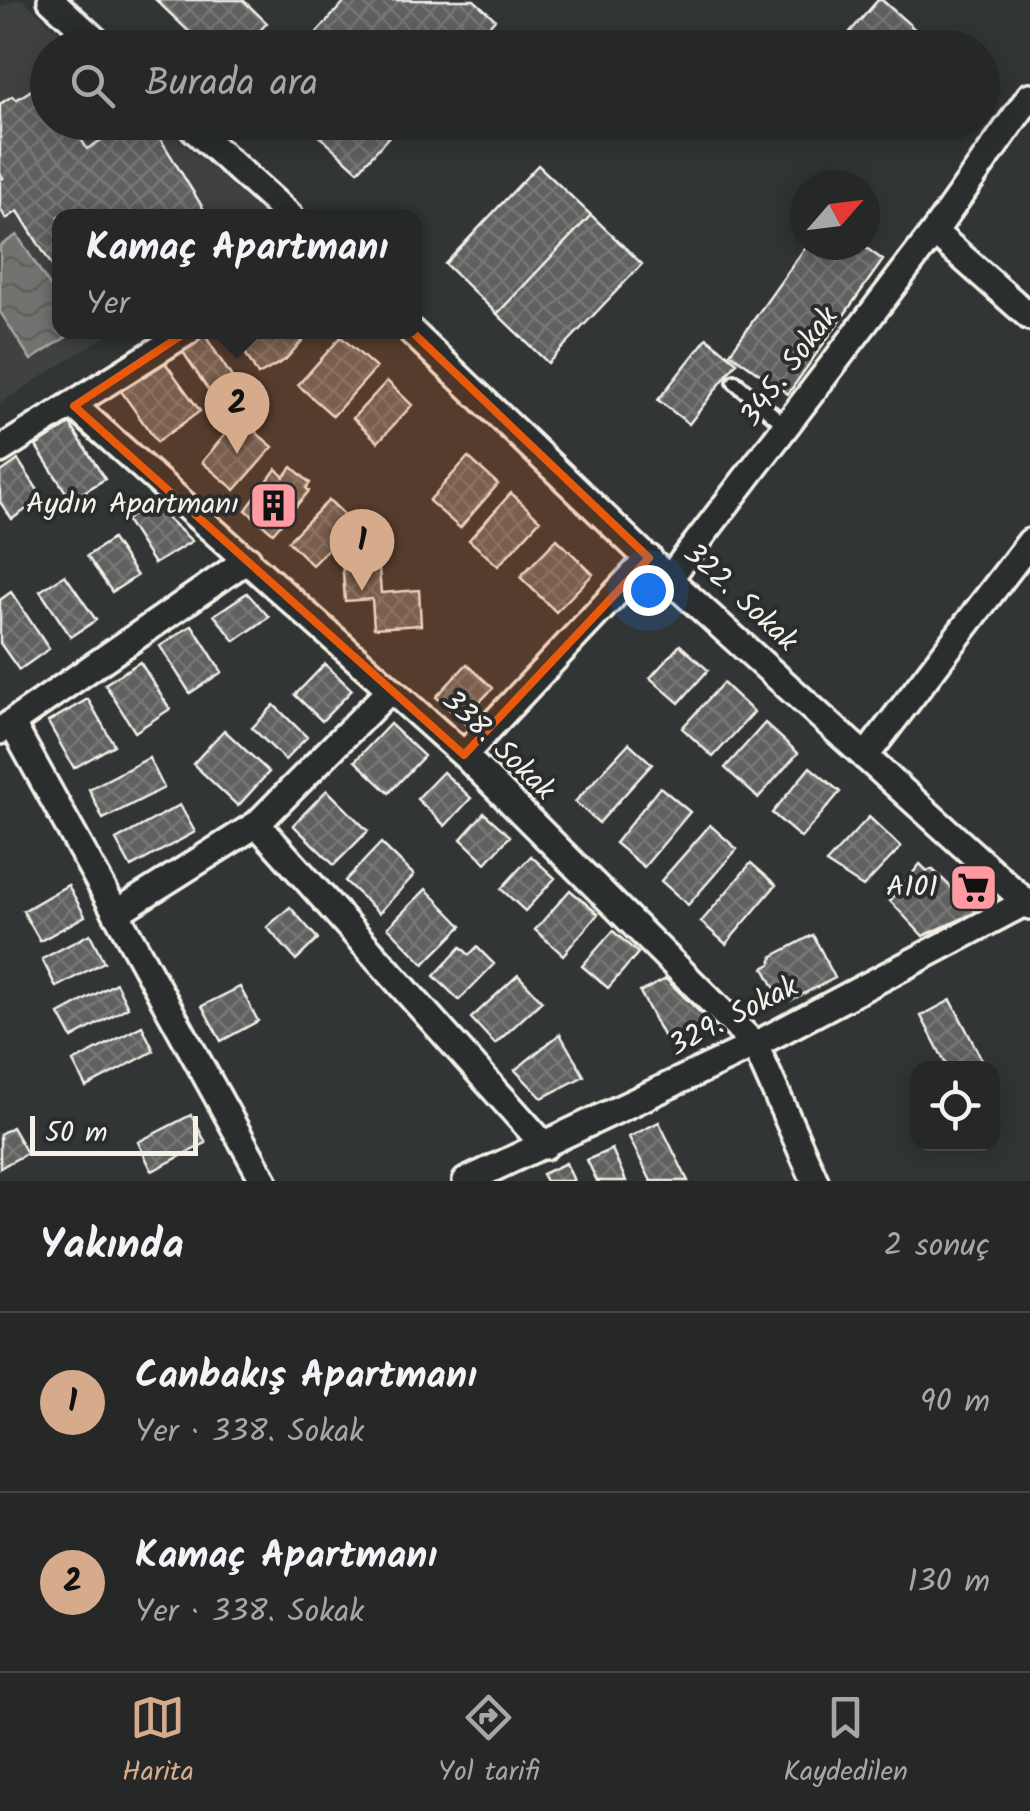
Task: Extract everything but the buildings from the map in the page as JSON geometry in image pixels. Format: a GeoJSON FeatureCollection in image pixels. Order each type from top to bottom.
{"type":"FeatureCollection","features":[{"type":"Feature","properties":{"kind":"street"},"geometry":{"type":"LineString","coordinates":[[52,0],[84,30]]}},
{"type":"Feature","properties":{"kind":"street","name":"345. Sokak"},"geometry":{"type":"LineString","coordinates":[[1000,138],[1030,96]]}},
{"type":"Feature","properties":{"kind":"street"},"geometry":{"type":"LineString","coordinates":[[206,140],[282,209]]}},
{"type":"Feature","properties":{"kind":"street","name":"345. Sokak"},"geometry":{"type":"LineString","coordinates":[[669,579],[934,232],[999,140]]}},
{"type":"Feature","properties":{"kind":"street"},"geometry":{"type":"LineString","coordinates":[[934,232],[1030,316]]}},
{"type":"Feature","properties":{"kind":"street"},"geometry":{"type":"LineString","coordinates":[[0,450],[176,339]]}},
{"type":"Feature","properties":{"kind":"street","name":"322. Sokak"},"geometry":{"type":"LineString","coordinates":[[419,339],[669,579],[1028,904]]}},
{"type":"Feature","properties":{"kind":"street","name":"338. Sokak"},"geometry":{"type":"LineString","coordinates":[[74,406],[464,755],[755,1045],[816,1181]]}},
{"type":"Feature","properties":{"kind":"street"},"geometry":{"type":"LineString","coordinates":[[865,756],[1030,542]]}},
{"type":"Feature","properties":{"kind":"street"},"geometry":{"type":"LineString","coordinates":[[464,755],[649,558]]}},
{"type":"Feature","properties":{"kind":"street"},"geometry":{"type":"LineString","coordinates":[[248,559],[6,728],[116,913],[264,1181]]}},
{"type":"Feature","properties":{"kind":"street"},"geometry":{"type":"LineString","coordinates":[[116,913],[257,824],[390,690]]}},
{"type":"Feature","properties":{"kind":"street"},"geometry":{"type":"LineString","coordinates":[[257,824],[544,1146]]}},
{"type":"Feature","properties":{"kind":"street","name":"329. Sokak"},"geometry":{"type":"LineString","coordinates":[[466,1181],[755,1045],[1028,904]]}},
{"type":"Feature","properties":{"kind":"lane"},"geometry":{"type":"LineString","coordinates":[[734,382],[786,426]]}},
{"type":"Feature","properties":{"kind":"highlighted area"},"geometry":{"type":"Polygon","coordinates":[[[320,244],[649,558],[464,755],[74,406],[320,244]]]}},
{"type":"Feature","properties":{"kind":"shaded area"},"geometry":{"type":"Polygon","coordinates":[[[23,0],[57,30],[30,30],[30,140],[179,140],[258,209],[52,209],[52,339],[101,339],[0,403],[0,7],[23,0]]]}},
{"type":"Feature","properties":{"kind":"water"},"geometry":{"type":"Polygon","coordinates":[[[17,235],[52,289],[52,339],[63,339],[31,360],[0,312],[0,246],[17,235]]]}},
{"type":"Feature","properties":{"kind":"place","name":"Kamaç Apartmanı"},"geometry":{"type":"Point","coordinates":[237,454]}},
{"type":"Feature","properties":{"kind":"place","name":"Aydın Apartmanı"},"geometry":{"type":"Point","coordinates":[274,505]}},
{"type":"Feature","properties":{"kind":"place","name":"Canbakış Apartmanı"},"geometry":{"type":"Point","coordinates":[362,591]}},
{"type":"Feature","properties":{"kind":"place","name":"A101"},"geometry":{"type":"Point","coordinates":[973,888]}}]}
